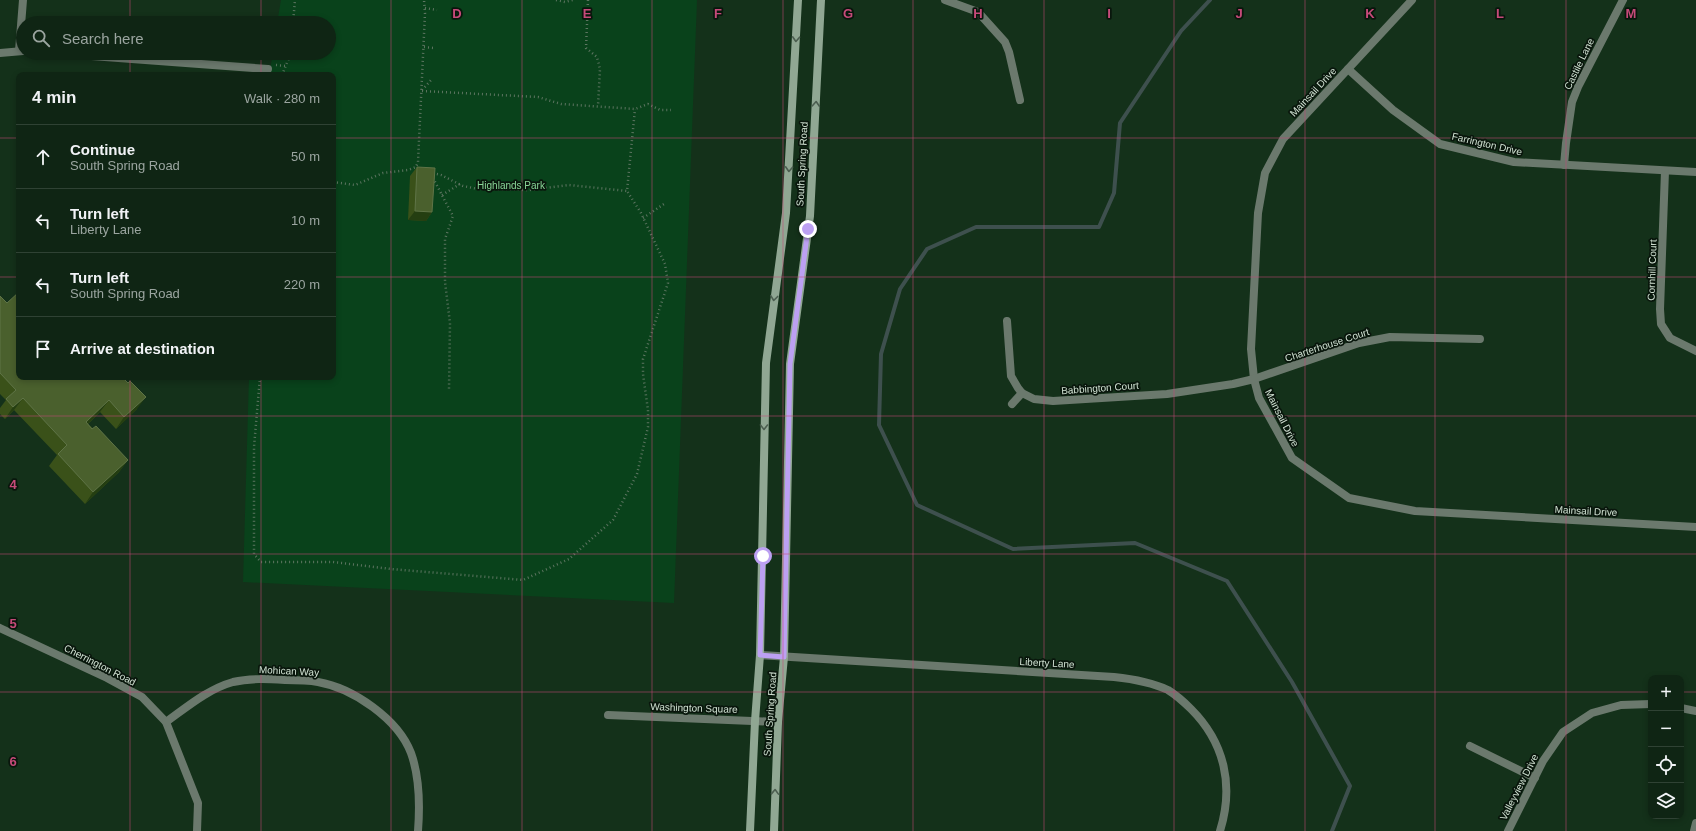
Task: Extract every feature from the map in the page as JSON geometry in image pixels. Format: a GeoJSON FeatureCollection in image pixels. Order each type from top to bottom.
{"type":"FeatureCollection","features":[{"type":"Feature","properties":{"kind":"main road","name":"South Spring Road"},"geometry":{"type":"LineString","coordinates":[[750,831],[755,720],[760,655],[766,363],[786,213],[798,0]]}},
{"type":"Feature","properties":{"kind":"main road","name":"South Spring Road"},"geometry":{"type":"LineString","coordinates":[[774,831],[778,722],[784,657],[790,364],[810,216],[821,0]]}},
{"type":"Feature","properties":{"kind":"street"},"geometry":{"type":"LineString","coordinates":[[22,16],[23,0]]}},
{"type":"Feature","properties":{"kind":"street"},"geometry":{"type":"LineString","coordinates":[[945,0],[978,12],[1004,42],[1009,52],[1020,100]]}},
{"type":"Feature","properties":{"kind":"street","name":"Mainsail Drive"},"geometry":{"type":"LineString","coordinates":[[1412,0],[1283,139],[1265,173],[1258,213],[1251,349],[1254,379],[1259,398],[1292,458],[1349,498],[1415,512],[1696,527]]}},
{"type":"Feature","properties":{"kind":"street","name":"Castile Lane"},"geometry":{"type":"LineString","coordinates":[[1564,166],[1572,102],[1578,87],[1623,0]]}},
{"type":"Feature","properties":{"kind":"street"},"geometry":{"type":"LineString","coordinates":[[0,52],[16,51]]}},
{"type":"Feature","properties":{"kind":"street"},"geometry":{"type":"LineString","coordinates":[[146,60],[268,69]]}},
{"type":"Feature","properties":{"kind":"street","name":"Farrington Drive"},"geometry":{"type":"LineString","coordinates":[[1348,69],[1393,110],[1440,144],[1514,162],[1564,166],[1696,172]]}},
{"type":"Feature","properties":{"kind":"street","name":"Cornhill Court"},"geometry":{"type":"LineString","coordinates":[[1665,171],[1660,309],[1661,324],[1670,338],[1696,351]]}},
{"type":"Feature","properties":{"kind":"street"},"geometry":{"type":"LineString","coordinates":[[1007,321],[1011,376],[1022,393],[1012,404]]}},
{"type":"Feature","properties":{"kind":"street","name":"Charterhouse Court"},"geometry":{"type":"LineString","coordinates":[[1254,379],[1359,343],[1390,337],[1480,339]]}},
{"type":"Feature","properties":{"kind":"street","name":"Babbington Court"},"geometry":{"type":"LineString","coordinates":[[1022,393],[1034,399],[1054,402],[1166,394],[1233,384],[1254,379]]}},
{"type":"Feature","properties":{"kind":"street","name":"Cherrington Road"},"geometry":{"type":"LineString","coordinates":[[0,628],[107,678],[142,697],[166,722],[198,803],[197,831]]}},
{"type":"Feature","properties":{"kind":"street","name":"Liberty Lane"},"geometry":{"type":"LineString","coordinates":[[760,655],[1114,677],[1150,683],[1169,691],[1188,706],[1210,730],[1220,750],[1227,794],[1220,831]]}},
{"type":"Feature","properties":{"kind":"street","name":"Mohican Way"},"geometry":{"type":"LineString","coordinates":[[166,722],[210,691],[234,682],[262,678],[319,682],[350,693],[386,718],[400,732],[411,753],[418,783],[418,831]]}},
{"type":"Feature","properties":{"kind":"street","name":"Valleyview Drive"},"geometry":{"type":"LineString","coordinates":[[1508,831],[1543,761],[1563,732],[1592,713],[1621,705],[1648,704]]}},
{"type":"Feature","properties":{"kind":"street"},"geometry":{"type":"LineString","coordinates":[[1684,709],[1696,711]]}},
{"type":"Feature","properties":{"kind":"street","name":"Washington Square"},"geometry":{"type":"LineString","coordinates":[[608,715],[778,722]]}},
{"type":"Feature","properties":{"kind":"street"},"geometry":{"type":"LineString","coordinates":[[1470,746],[1535,778]]}},
{"type":"Feature","properties":{"kind":"street"},"geometry":{"type":"LineString","coordinates":[[1694,831],[1696,823]]}},
{"type":"Feature","properties":{"kind":"path"},"geometry":{"type":"LineString","coordinates":[[294,16],[295,0]]}},
{"type":"Feature","properties":{"kind":"path"},"geometry":{"type":"LineString","coordinates":[[336,182],[355,185],[384,172],[408,170],[416,167],[418,162],[422,91],[424,0]]}},
{"type":"Feature","properties":{"kind":"path"},"geometry":{"type":"LineString","coordinates":[[556,0],[565,2],[573,0]]}},
{"type":"Feature","properties":{"kind":"path"},"geometry":{"type":"LineString","coordinates":[[588,0],[586,48],[597,56],[600,69],[598,106]]}},
{"type":"Feature","properties":{"kind":"path"},"geometry":{"type":"LineString","coordinates":[[425,8],[437,10]]}},
{"type":"Feature","properties":{"kind":"path"},"geometry":{"type":"LineString","coordinates":[[424,47],[434,48]]}},
{"type":"Feature","properties":{"kind":"path"},"geometry":{"type":"LineString","coordinates":[[283,72],[288,60]]}},
{"type":"Feature","properties":{"kind":"path"},"geometry":{"type":"LineString","coordinates":[[422,91],[432,79]]}},
{"type":"Feature","properties":{"kind":"path"},"geometry":{"type":"LineString","coordinates":[[422,91],[538,97],[561,104],[635,109],[648,104],[660,110],[670,110]]}},
{"type":"Feature","properties":{"kind":"path"},"geometry":{"type":"LineString","coordinates":[[260,380],[254,448],[254,554],[261,562],[333,562],[391,570],[523,580],[569,559],[613,520],[638,474],[648,427],[648,410],[643,374],[643,359],[668,283],[665,264],[643,218],[627,191],[635,109]]}},
{"type":"Feature","properties":{"kind":"path"},"geometry":{"type":"LineString","coordinates":[[448,389],[450,323],[445,282],[445,239],[453,216],[430,173],[441,175],[460,184],[478,189],[529,190],[569,185],[627,191]]}},
{"type":"Feature","properties":{"kind":"path"},"geometry":{"type":"LineString","coordinates":[[442,195],[460,184]]}},
{"type":"Feature","properties":{"kind":"path"},"geometry":{"type":"LineString","coordinates":[[643,218],[664,204]]}},
{"type":"Feature","properties":{"kind":"green space","name":"Highlands Park"},"geometry":{"type":"Polygon","coordinates":[[[281,0],[697,0],[674,603],[243,582],[249,380],[336,380],[336,72],[270,72],[272,60],[336,60],[336,16],[278,16],[281,0]]]}},
{"type":"Feature","properties":{"kind":"building"},"geometry":{"type":"Polygon","coordinates":[[[417,167],[435,168],[432,212],[415,211],[417,167]]]}},
{"type":"Feature","properties":{"kind":"building"},"geometry":{"type":"Polygon","coordinates":[[[16,295],[16,380],[125,380],[128,383],[130,381],[146,397],[124,417],[109,400],[86,422],[92,429],[96,426],[128,460],[93,492],[58,454],[67,445],[23,398],[13,407],[6,399],[16,390],[0,373],[0,296],[7,303],[16,295]]]}},
{"type":"Feature","properties":{"kind":"waterway"},"geometry":{"type":"LineString","coordinates":[[1210,0],[1181,31],[1120,123],[1114,193],[1099,227],[976,227],[927,249],[900,289],[881,354],[879,425],[917,505],[1013,549],[1135,543],[1227,581],[1292,682],[1350,786],[1332,831]]}},
{"type":"Feature","properties":{"kind":"route"},"geometry":{"type":"LineString","coordinates":[[763,556],[760,655],[784,657],[790,364],[808,229]]}}]}
